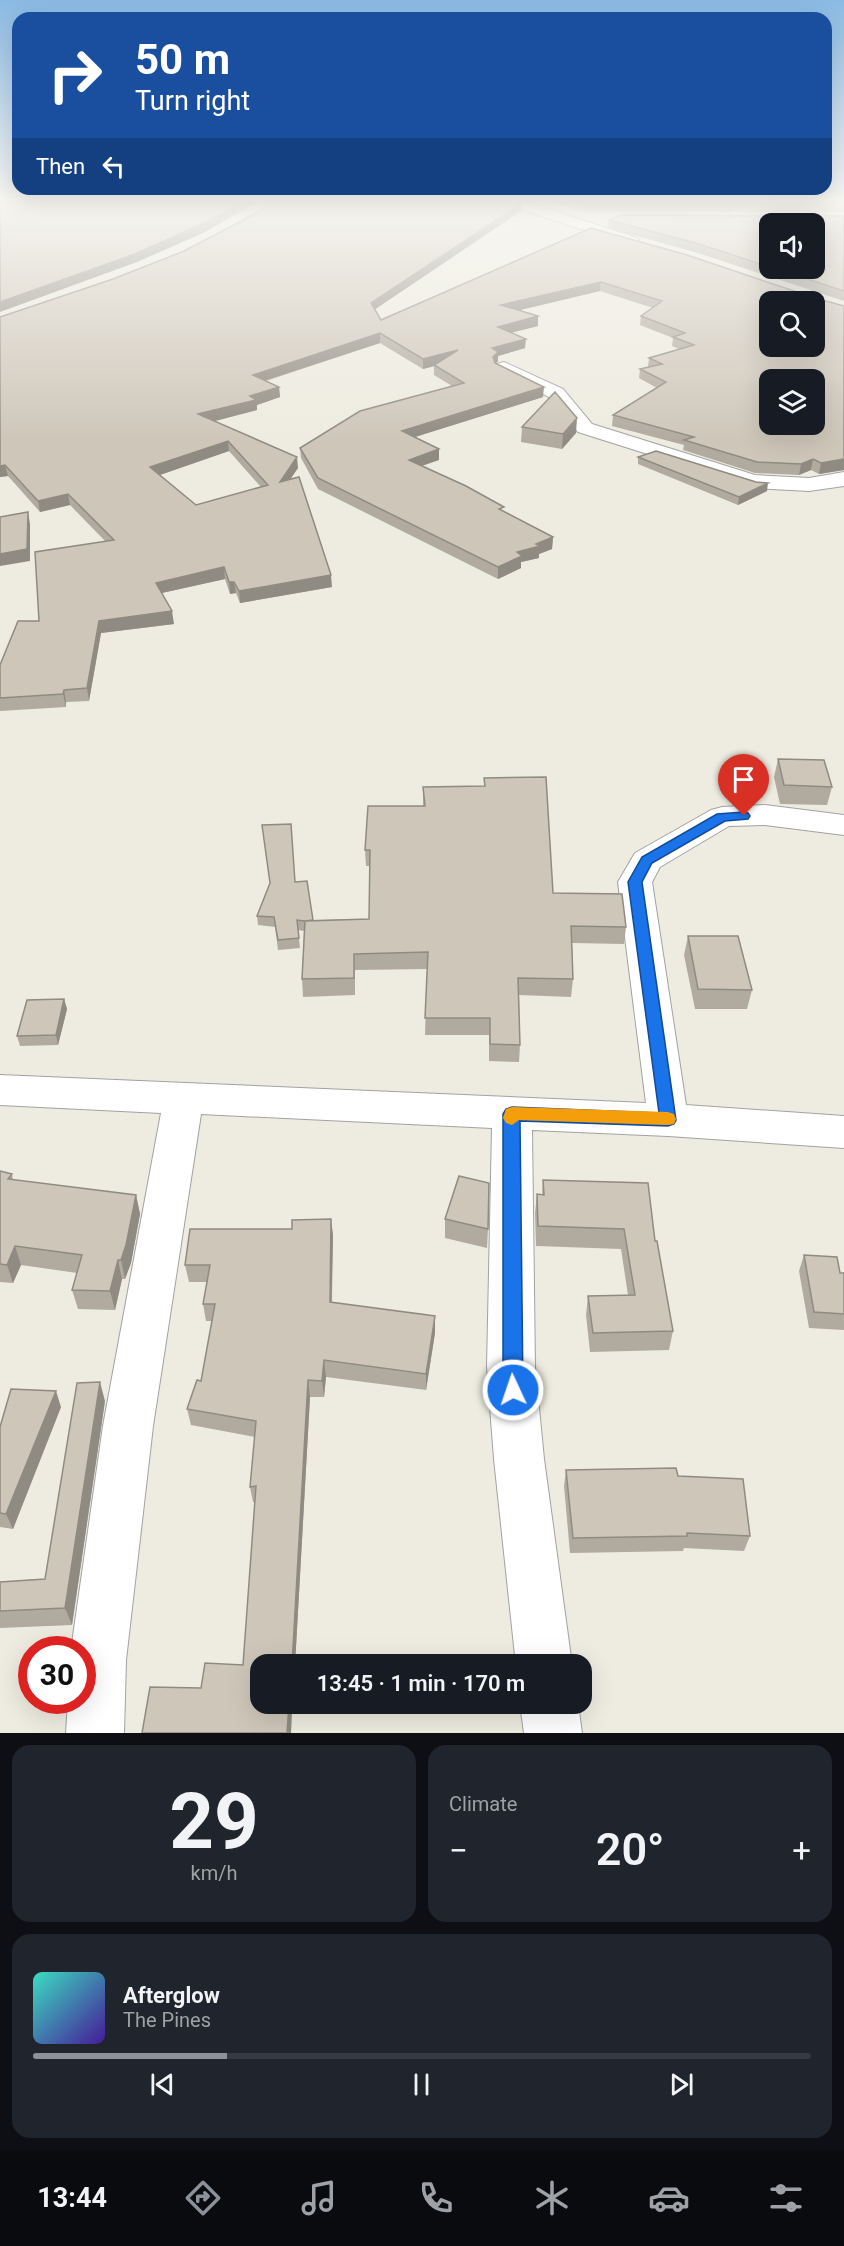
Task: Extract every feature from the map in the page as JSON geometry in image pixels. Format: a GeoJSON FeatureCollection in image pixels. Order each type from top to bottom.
{"type":"FeatureCollection","features":[{"type":"Feature","properties":{"kind":"street"},"geometry":{"type":"LineString","coordinates":[[504,368],[556,393],[585,428],[752,481],[790,486],[844,478]]}},
{"type":"Feature","properties":{"kind":"street"},"geometry":{"type":"LineString","coordinates":[[668,1120],[635,882],[647,860],[722,817],[765,814],[844,825]]}},
{"type":"Feature","properties":{"kind":"street"},"geometry":{"type":"LineString","coordinates":[[0,1090],[668,1120],[844,1132]]}},
{"type":"Feature","properties":{"kind":"street"},"geometry":{"type":"LineString","coordinates":[[95,1733],[98,1660],[128,1426],[183,1099]]}},
{"type":"Feature","properties":{"kind":"street"},"geometry":{"type":"LineString","coordinates":[[512,1114],[512,1367],[519,1459],[543,1654]]}},
{"type":"Feature","properties":{"kind":"street"},"geometry":{"type":"LineString","coordinates":[[550,1714],[553,1733]]}},
{"type":"Feature","properties":{"kind":"building"},"geometry":{"type":"Polygon","coordinates":[[[0,280],[62,280],[0,302],[0,280]]]}},
{"type":"Feature","properties":{"kind":"building"},"geometry":{"type":"Polygon","coordinates":[[[110,280],[406,280],[371,303],[381,320],[473,280],[761,280],[794,291],[759,291],[759,357],[825,357],[825,301],[844,306],[844,459],[821,463],[813,459],[801,464],[757,462],[684,440],[694,437],[613,415],[666,382],[640,369],[662,364],[649,358],[694,345],[673,337],[685,333],[641,316],[662,301],[601,282],[501,305],[538,316],[498,327],[526,339],[492,348],[498,352],[493,357],[495,363],[544,387],[402,431],[439,449],[409,460],[466,486],[504,507],[499,509],[553,537],[536,544],[540,546],[517,552],[522,556],[498,567],[318,478],[300,448],[360,411],[464,383],[434,365],[458,350],[423,359],[380,333],[253,375],[279,387],[250,396],[256,400],[198,414],[297,457],[280,482],[299,477],[331,575],[239,591],[234,582],[229,582],[224,567],[156,583],[172,611],[99,621],[87,688],[64,690],[63,694],[0,698],[0,665],[18,621],[39,621],[35,552],[114,540],[68,494],[38,501],[5,465],[0,466],[0,317],[110,280]],[[228,441],[150,467],[196,505],[268,485],[228,441]]]}},
{"type":"Feature","properties":{"kind":"building"},"geometry":{"type":"Polygon","coordinates":[[[810,280],[844,280],[844,291],[810,280]]]}},
{"type":"Feature","properties":{"kind":"building"},"geometry":{"type":"Polygon","coordinates":[[[555,392],[577,418],[563,434],[522,427],[555,392]]]}},
{"type":"Feature","properties":{"kind":"building"},"geometry":{"type":"Polygon","coordinates":[[[656,451],[756,482],[768,483],[739,497],[638,457],[656,451]]]}},
{"type":"Feature","properties":{"kind":"building"},"geometry":{"type":"Polygon","coordinates":[[[28,512],[27,549],[0,554],[0,517],[28,512]]]}},
{"type":"Feature","properties":{"kind":"building"},"geometry":{"type":"Polygon","coordinates":[[[778,759],[824,760],[832,787],[784,785],[778,759]]]}},
{"type":"Feature","properties":{"kind":"building"},"geometry":{"type":"Polygon","coordinates":[[[546,777],[553,893],[622,894],[626,927],[571,926],[573,979],[518,978],[520,1045],[490,1044],[490,1018],[425,1018],[428,952],[354,954],[354,978],[302,979],[305,921],[369,919],[370,850],[365,850],[368,806],[425,806],[423,787],[485,786],[484,778],[546,777]]]}},
{"type":"Feature","properties":{"kind":"building"},"geometry":{"type":"Polygon","coordinates":[[[291,824],[295,882],[307,881],[313,920],[297,920],[299,938],[278,940],[274,917],[257,916],[270,883],[262,825],[291,824]]]}},
{"type":"Feature","properties":{"kind":"building"},"geometry":{"type":"Polygon","coordinates":[[[688,936],[738,936],[752,990],[698,989],[688,936]]]}},
{"type":"Feature","properties":{"kind":"building"},"geometry":{"type":"Polygon","coordinates":[[[64,999],[56,1035],[17,1036],[27,1000],[64,999]]]}},
{"type":"Feature","properties":{"kind":"building"},"geometry":{"type":"Polygon","coordinates":[[[0,1171],[12,1174],[8,1179],[136,1195],[126,1245],[121,1260],[118,1260],[110,1291],[72,1290],[82,1255],[15,1246],[7,1265],[0,1264],[0,1171]]]}},
{"type":"Feature","properties":{"kind":"building"},"geometry":{"type":"Polygon","coordinates":[[[459,1176],[489,1183],[488,1229],[445,1219],[459,1176]]]}},
{"type":"Feature","properties":{"kind":"building"},"geometry":{"type":"Polygon","coordinates":[[[543,1180],[648,1183],[655,1241],[657,1241],[673,1331],[593,1333],[588,1296],[635,1295],[624,1229],[538,1226],[537,1194],[544,1195],[543,1180]]]}},
{"type":"Feature","properties":{"kind":"building"},"geometry":{"type":"Polygon","coordinates":[[[331,1219],[330,1302],[435,1316],[426,1374],[324,1360],[322,1381],[308,1380],[293,1654],[250,1654],[250,1714],[288,1714],[287,1733],[142,1733],[150,1687],[201,1688],[205,1663],[243,1665],[256,1486],[250,1487],[256,1421],[187,1409],[197,1380],[201,1381],[215,1304],[203,1304],[210,1265],[185,1265],[190,1229],[292,1229],[292,1220],[331,1219]]]}},
{"type":"Feature","properties":{"kind":"building"},"geometry":{"type":"Polygon","coordinates":[[[804,1255],[837,1257],[840,1273],[844,1273],[844,1314],[814,1312],[804,1255]]]}},
{"type":"Feature","properties":{"kind":"building"},"geometry":{"type":"Polygon","coordinates":[[[100,1382],[65,1608],[0,1611],[0,1582],[45,1579],[77,1383],[100,1382]]]}},
{"type":"Feature","properties":{"kind":"building"},"geometry":{"type":"Polygon","coordinates":[[[11,1389],[56,1391],[6,1514],[0,1513],[0,1427],[11,1389]]]}},
{"type":"Feature","properties":{"kind":"building"},"geometry":{"type":"Polygon","coordinates":[[[676,1468],[678,1476],[743,1479],[750,1536],[687,1533],[687,1536],[573,1538],[566,1470],[676,1468]]]}},
{"type":"Feature","properties":{"kind":"slow traffic"},"geometry":{"type":"LineString","coordinates":[[512,1118],[512,1114],[668,1119]]}},
{"type":"Feature","properties":{"kind":"route"},"geometry":{"type":"LineString","coordinates":[[513,1390],[512,1114],[668,1120],[635,882],[647,860],[722,817],[744,816]]}}]}
